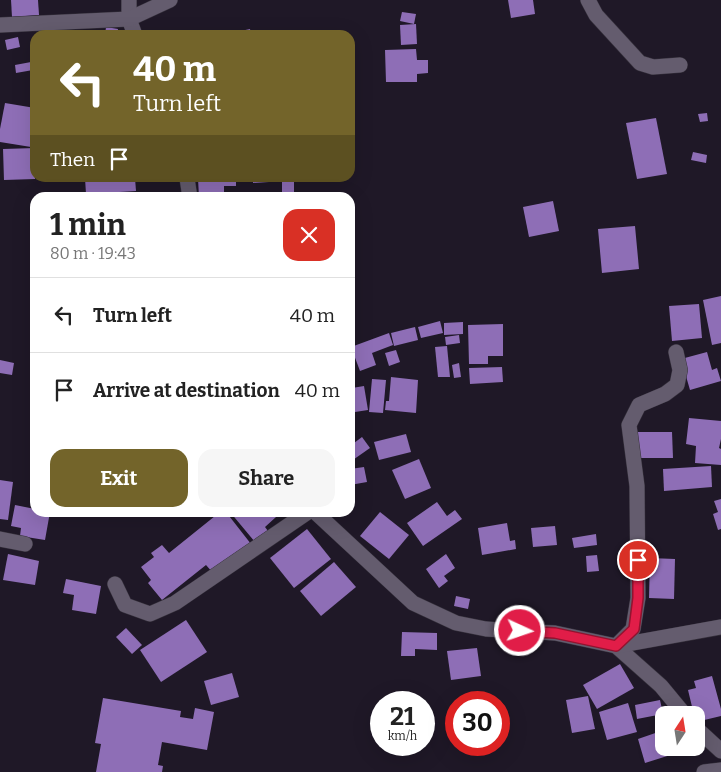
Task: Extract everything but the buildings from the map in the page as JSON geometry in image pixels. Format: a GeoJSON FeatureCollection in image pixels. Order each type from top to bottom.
{"type":"FeatureCollection","features":[{"type":"Feature","properties":{"kind":"street"},"geometry":{"type":"LineString","coordinates":[[129,0],[129,19],[133,30]]}},
{"type":"Feature","properties":{"kind":"street"},"geometry":{"type":"LineString","coordinates":[[0,25],[129,19],[170,0]]}},
{"type":"Feature","properties":{"kind":"street"},"geometry":{"type":"LineString","coordinates":[[588,0],[596,15],[640,63],[653,67],[680,65]]}},
{"type":"Feature","properties":{"kind":"street"},"geometry":{"type":"LineString","coordinates":[[616,646],[634,629],[638,598],[637,486],[629,425],[639,406],[665,394],[677,385],[680,370],[676,352]]}},
{"type":"Feature","properties":{"kind":"street"},"geometry":{"type":"LineString","coordinates":[[115,584],[125,605],[150,614],[175,603],[301,517]]}},
{"type":"Feature","properties":{"kind":"street"},"geometry":{"type":"LineString","coordinates":[[320,517],[413,603],[456,623],[486,629],[555,633],[616,646],[721,626]]}},
{"type":"Feature","properties":{"kind":"street"},"geometry":{"type":"LineString","coordinates":[[0,539],[25,544]]}},
{"type":"Feature","properties":{"kind":"street"},"geometry":{"type":"LineString","coordinates":[[616,646],[661,686],[678,706]]}},
{"type":"Feature","properties":{"kind":"street"},"geometry":{"type":"LineString","coordinates":[[705,736],[721,751]]}},
{"type":"Feature","properties":{"kind":"street"},"geometry":{"type":"LineString","coordinates":[[704,772],[721,770]]}},
{"type":"Feature","properties":{"kind":"route"},"geometry":{"type":"LineString","coordinates":[[520,631],[555,633],[616,646],[634,629],[638,598],[638,560]]}}]}
